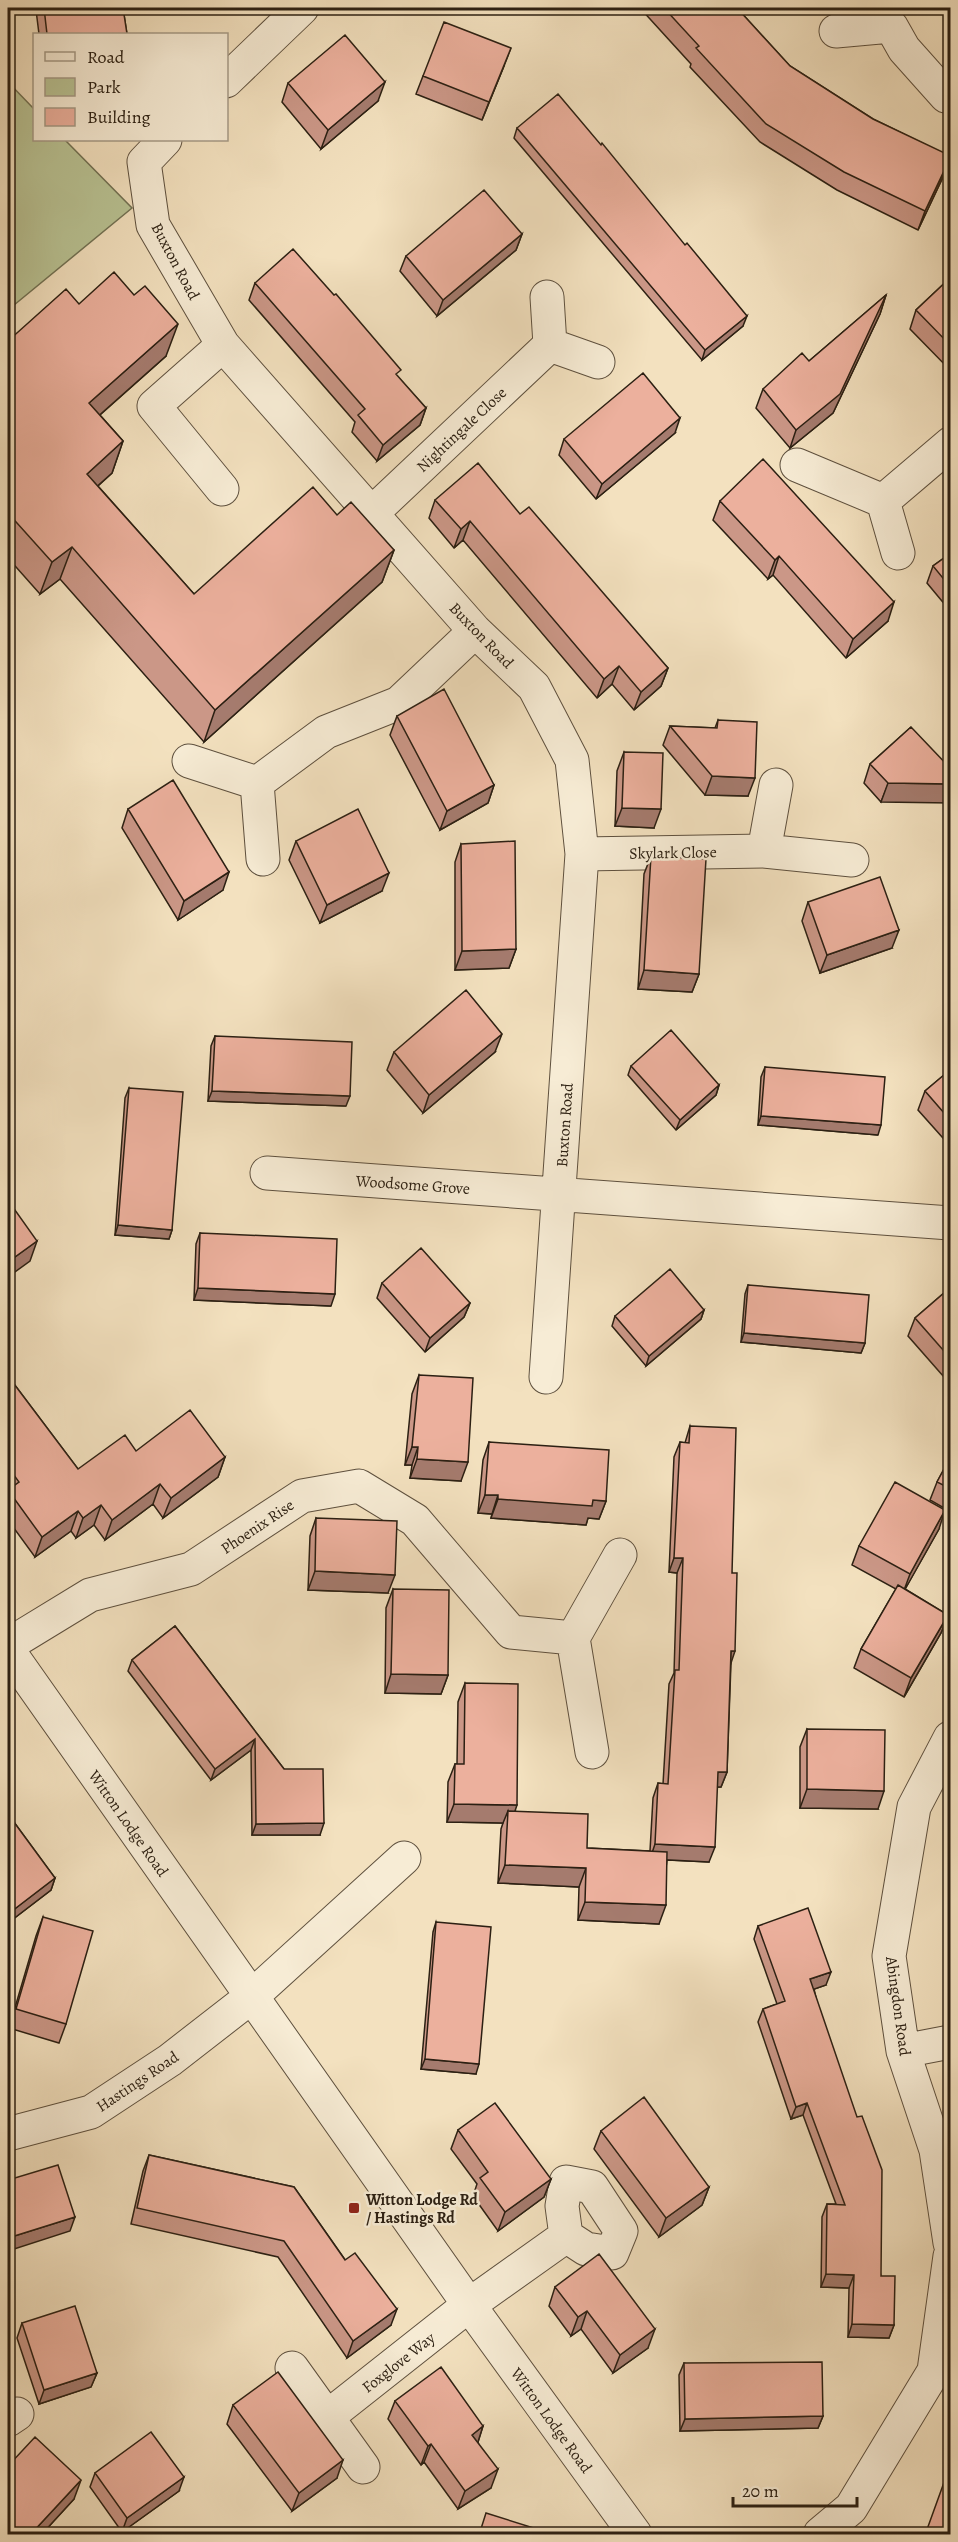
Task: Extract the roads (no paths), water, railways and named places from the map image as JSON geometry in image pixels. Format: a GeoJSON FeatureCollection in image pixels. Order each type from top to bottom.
{"type":"FeatureCollection","features":[{"type":"Feature","properties":{"kind":"street"},"geometry":{"type":"LineString","coordinates":[[228,79],[302,8]]}},
{"type":"Feature","properties":{"kind":"street"},"geometry":{"type":"LineString","coordinates":[[836,31],[897,17],[904,49],[946,96],[951,96]]}},
{"type":"Feature","properties":{"kind":"street","name":"Buxton Road"},"geometry":{"type":"LineString","coordinates":[[154,151],[153,225],[223,345],[475,631],[534,687],[572,760],[582,854],[546,1377]]}},
{"type":"Feature","properties":{"kind":"street"},"geometry":{"type":"LineString","coordinates":[[547,297],[550,345],[598,362]]}},
{"type":"Feature","properties":{"kind":"street"},"geometry":{"type":"LineString","coordinates":[[222,489],[154,406],[223,345]]}},
{"type":"Feature","properties":{"kind":"street","name":"Nightingale Close"},"geometry":{"type":"LineString","coordinates":[[372,513],[550,345]]}},
{"type":"Feature","properties":{"kind":"street"},"geometry":{"type":"LineString","coordinates":[[883,501],[951,444]]}},
{"type":"Feature","properties":{"kind":"street"},"geometry":{"type":"LineString","coordinates":[[797,465],[883,501]]}},
{"type":"Feature","properties":{"kind":"street"},"geometry":{"type":"LineString","coordinates":[[883,501],[898,553]]}},
{"type":"Feature","properties":{"kind":"street"},"geometry":{"type":"LineString","coordinates":[[257,783],[326,732],[399,703],[475,631]]}},
{"type":"Feature","properties":{"kind":"street"},"geometry":{"type":"LineString","coordinates":[[189,761],[257,783]]}},
{"type":"Feature","properties":{"kind":"street"},"geometry":{"type":"LineString","coordinates":[[257,783],[263,859]]}},
{"type":"Feature","properties":{"kind":"street"},"geometry":{"type":"LineString","coordinates":[[764,851],[776,785]]}},
{"type":"Feature","properties":{"kind":"street","name":"Skylark Close"},"geometry":{"type":"LineString","coordinates":[[582,854],[764,851],[852,860]]}},
{"type":"Feature","properties":{"kind":"street","name":"Woodsome Grove"},"geometry":{"type":"LineString","coordinates":[[267,1173],[559,1195]]}},
{"type":"Feature","properties":{"kind":"street"},"geometry":{"type":"LineString","coordinates":[[559,1195],[951,1223]]}},
{"type":"Feature","properties":{"kind":"street","name":"Phoenix Rise"},"geometry":{"type":"LineString","coordinates":[[8,1647],[90,1595],[191,1569],[302,1496],[359,1486],[415,1520],[511,1632],[573,1638]]}},
{"type":"Feature","properties":{"kind":"street"},"geometry":{"type":"LineString","coordinates":[[592,1752],[573,1638],[620,1555]]}},
{"type":"Feature","properties":{"kind":"street","name":"Witton Lodge Road"},"geometry":{"type":"LineString","coordinates":[[8,1647],[251,1997],[635,2535]]}},
{"type":"Feature","properties":{"kind":"street","name":"Abingdon Road"},"geometry":{"type":"LineString","coordinates":[[951,1738],[914,1807],[889,1956],[903,2051],[936,2150],[951,2243]]}},
{"type":"Feature","properties":{"kind":"street"},"geometry":{"type":"LineString","coordinates":[[251,1997],[404,1858]]}},
{"type":"Feature","properties":{"kind":"street","name":"Hastings Road"},"geometry":{"type":"LineString","coordinates":[[8,2134],[91,2112],[170,2060],[251,1997]]}},
{"type":"Feature","properties":{"kind":"street"},"geometry":{"type":"LineString","coordinates":[[903,2051],[951,2042]]}},
{"type":"Feature","properties":{"kind":"street"},"geometry":{"type":"LineString","coordinates":[[469,2305],[566,2236]]}},
{"type":"Feature","properties":{"kind":"street"},"geometry":{"type":"LineString","coordinates":[[820,2535],[851,2508],[942,2374],[951,2256]]}},
{"type":"Feature","properties":{"kind":"street","name":"Foxglove Way"},"geometry":{"type":"LineString","coordinates":[[326,2418],[469,2305]]}},
{"type":"Feature","properties":{"kind":"street"},"geometry":{"type":"LineString","coordinates":[[292,2368],[363,2467]]}},
{"type":"Feature","properties":{"kind":"place","name":"Witton Lodge Rd / Hastings Rd"},"geometry":{"type":"Point","coordinates":[354,2208]}}]}
